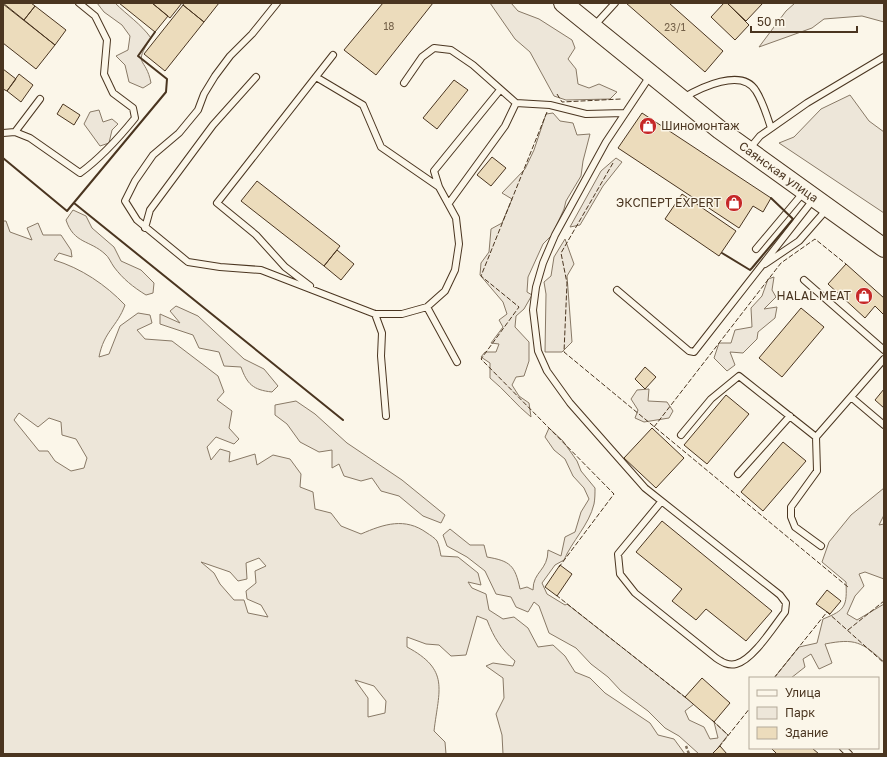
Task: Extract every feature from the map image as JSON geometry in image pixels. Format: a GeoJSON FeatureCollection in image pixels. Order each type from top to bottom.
{"type":"FeatureCollection","features":[{"type":"Feature","properties":{"kind":"street","name":"Саянская улица"},"geometry":{"type":"LineString","coordinates":[[563,3],[747,151],[884,248]]}},
{"type":"Feature","properties":{"kind":"lane"},"geometry":{"type":"LineString","coordinates":[[3,133],[15,132],[30,138],[80,173],[97,160],[118,140],[135,118],[133,108],[113,94],[104,74],[107,40],[95,16],[79,3]]}},
{"type":"Feature","properties":{"kind":"lane"},"geometry":{"type":"LineString","coordinates":[[277,3],[215,76],[204,94],[198,110],[179,133],[153,155],[134,181],[125,201],[137,220],[145,228],[188,262],[220,267],[262,270],[375,314],[402,314],[427,307],[445,291],[455,270],[459,244],[456,218],[434,171],[500,90]]}},
{"type":"Feature","properties":{"kind":"lane"},"geometry":{"type":"LineString","coordinates":[[592,27],[615,3]]}},
{"type":"Feature","properties":{"kind":"lane"},"geometry":{"type":"LineString","coordinates":[[404,84],[422,57],[434,48],[451,50],[473,65],[516,103],[550,105],[586,114],[624,113]]}},
{"type":"Feature","properties":{"kind":"lane"},"geometry":{"type":"LineString","coordinates":[[316,290],[285,266],[256,235],[217,203],[333,55]]}},
{"type":"Feature","properties":{"kind":"lane"},"geometry":{"type":"LineString","coordinates":[[747,151],[760,136],[807,103],[884,57]]}},
{"type":"Feature","properties":{"kind":"lane"},"geometry":{"type":"LineString","coordinates":[[651,75],[624,113],[555,235],[543,263],[536,287],[533,310],[538,351],[547,371],[570,403],[644,488],[780,595],[786,603],[785,612],[746,660],[735,665],[726,664],[716,658],[635,593],[620,574],[618,554],[661,502]]}},
{"type":"Feature","properties":{"kind":"lane"},"geometry":{"type":"LineString","coordinates":[[145,228],[150,210],[213,124],[256,76]]}},
{"type":"Feature","properties":{"kind":"lane"},"geometry":{"type":"LineString","coordinates":[[316,77],[363,105],[381,147],[440,186]]}},
{"type":"Feature","properties":{"kind":"lane"},"geometry":{"type":"LineString","coordinates":[[682,98],[716,82],[740,79],[756,89],[771,128]]}},
{"type":"Feature","properties":{"kind":"lane"},"geometry":{"type":"LineString","coordinates":[[15,132],[40,99]]}},
{"type":"Feature","properties":{"kind":"lane"},"geometry":{"type":"LineString","coordinates":[[449,203],[505,126],[516,103]]}},
{"type":"Feature","properties":{"kind":"lane"},"geometry":{"type":"LineString","coordinates":[[756,249],[816,199]]}},
{"type":"Feature","properties":{"kind":"lane"},"geometry":{"type":"LineString","coordinates":[[761,267],[799,241],[816,199]]}},
{"type":"Feature","properties":{"kind":"lane"},"geometry":{"type":"LineString","coordinates":[[617,290],[689,351],[694,352],[816,199]]}},
{"type":"Feature","properties":{"kind":"lane"},"geometry":{"type":"LineString","coordinates":[[804,280],[884,350]]}},
{"type":"Feature","properties":{"kind":"lane"},"geometry":{"type":"LineString","coordinates":[[427,307],[457,362]]}},
{"type":"Feature","properties":{"kind":"lane"},"geometry":{"type":"LineString","coordinates":[[375,314],[382,333],[381,356],[386,416]]}},
{"type":"Feature","properties":{"kind":"lane"},"geometry":{"type":"LineString","coordinates":[[821,546],[795,527],[791,517],[791,507],[817,471],[816,437],[884,359]]}},
{"type":"Feature","properties":{"kind":"lane"},"geometry":{"type":"LineString","coordinates":[[681,434],[710,398],[739,376],[816,437]]}},
{"type":"Feature","properties":{"kind":"lane"},"geometry":{"type":"LineString","coordinates":[[851,397],[884,425]]}},
{"type":"Feature","properties":{"kind":"lane"},"geometry":{"type":"LineString","coordinates":[[738,474],[790,416]]}},
{"type":"Feature","properties":{"kind":"path"},"geometry":{"type":"LineString","coordinates":[[686,746],[689,754]]}},
{"type":"Feature","properties":{"kind":"green space"},"geometry":{"type":"Polygon","coordinates":[[[97,3],[115,3],[151,38],[142,53],[141,58],[151,83],[143,88],[129,82],[125,65],[116,56],[128,50],[130,36],[122,25],[104,12],[97,3]]]}},
{"type":"Feature","properties":{"kind":"green space"},"geometry":{"type":"Polygon","coordinates":[[[490,3],[511,3],[518,11],[539,19],[572,40],[575,48],[568,59],[576,69],[578,84],[589,88],[599,84],[617,92],[610,99],[566,100],[554,96],[530,52],[515,39],[490,3]]]}},
{"type":"Feature","properties":{"kind":"green space"},"geometry":{"type":"Polygon","coordinates":[[[795,3],[884,3],[884,22],[862,16],[824,19],[812,28],[759,47],[786,11],[795,3]]]}},
{"type":"Feature","properties":{"kind":"green space"},"geometry":{"type":"Polygon","coordinates":[[[850,95],[869,121],[884,132],[884,213],[779,143],[794,137],[821,109],[850,95]]]}},
{"type":"Feature","properties":{"kind":"green space"},"geometry":{"type":"Polygon","coordinates":[[[99,110],[103,122],[112,119],[118,124],[112,130],[109,143],[100,146],[84,124],[90,112],[99,110]]]}},
{"type":"Feature","properties":{"kind":"green space"},"geometry":{"type":"Polygon","coordinates":[[[553,113],[560,121],[573,123],[577,135],[590,134],[581,176],[566,201],[552,235],[543,244],[528,277],[527,292],[532,295],[524,309],[516,316],[515,327],[529,342],[529,361],[524,376],[516,377],[512,385],[519,396],[529,403],[531,417],[490,378],[490,363],[481,357],[485,352],[496,352],[499,344],[491,343],[503,327],[499,320],[507,314],[503,302],[480,275],[481,263],[489,252],[491,229],[502,223],[512,199],[502,193],[525,169],[534,150],[546,114],[553,113]]]}},
{"type":"Feature","properties":{"kind":"green space"},"geometry":{"type":"Polygon","coordinates":[[[616,158],[622,162],[603,186],[580,225],[570,227],[601,171],[616,158]]]}},
{"type":"Feature","properties":{"kind":"green space"},"geometry":{"type":"Polygon","coordinates":[[[73,210],[86,216],[92,228],[114,247],[121,261],[141,270],[154,283],[153,293],[146,295],[133,286],[117,271],[105,254],[94,246],[78,238],[73,233],[66,220],[73,210]]]}},
{"type":"Feature","properties":{"kind":"green space"},"geometry":{"type":"Polygon","coordinates":[[[3,221],[6,221],[10,232],[32,240],[27,228],[38,223],[43,235],[61,235],[71,250],[72,257],[59,253],[54,260],[83,272],[110,291],[125,305],[104,341],[99,357],[109,354],[120,326],[138,313],[150,315],[152,323],[137,330],[145,339],[172,341],[218,376],[224,392],[217,400],[232,411],[229,428],[239,439],[234,444],[216,437],[207,447],[211,460],[220,449],[230,452],[229,462],[255,454],[257,465],[273,455],[290,459],[301,474],[300,487],[313,492],[315,509],[331,513],[341,526],[361,534],[378,527],[394,524],[411,525],[419,528],[437,541],[441,556],[458,557],[478,573],[481,585],[468,582],[472,588],[486,594],[489,610],[503,619],[514,617],[528,628],[538,647],[553,645],[565,656],[575,672],[590,678],[605,693],[650,723],[658,735],[674,739],[685,754],[503,754],[502,735],[496,714],[504,698],[503,678],[486,666],[493,663],[513,666],[515,661],[498,643],[487,620],[477,616],[466,655],[451,656],[439,645],[426,644],[407,637],[407,647],[421,655],[436,673],[439,692],[434,731],[445,742],[446,754],[3,754],[3,221]],[[19,413],[14,420],[39,451],[48,451],[55,461],[71,471],[84,468],[87,458],[76,439],[62,435],[61,422],[49,418],[38,427],[19,413]],[[259,558],[246,563],[247,579],[238,581],[230,572],[201,562],[214,573],[220,584],[234,600],[244,600],[248,613],[268,617],[261,605],[247,599],[246,591],[256,583],[255,571],[266,566],[259,558]],[[355,680],[368,698],[368,717],[385,713],[386,701],[374,686],[355,680]]]}},
{"type":"Feature","properties":{"kind":"green space"},"geometry":{"type":"Polygon","coordinates":[[[565,239],[574,264],[567,276],[572,342],[562,352],[545,352],[546,294],[544,282],[551,276],[554,257],[565,239]]]}},
{"type":"Feature","properties":{"kind":"green space"},"geometry":{"type":"Polygon","coordinates":[[[774,277],[772,290],[776,297],[764,309],[777,307],[775,318],[758,332],[757,339],[743,353],[730,352],[735,365],[727,371],[714,358],[719,343],[731,343],[735,330],[752,327],[751,308],[762,296],[768,279],[774,277]]]}},
{"type":"Feature","properties":{"kind":"green space"},"geometry":{"type":"Polygon","coordinates":[[[176,306],[198,316],[244,359],[264,369],[278,386],[272,392],[255,388],[248,382],[241,367],[224,366],[219,352],[199,348],[193,335],[160,324],[160,314],[180,323],[170,311],[176,306]]]}},
{"type":"Feature","properties":{"kind":"green space"},"geometry":{"type":"Polygon","coordinates":[[[649,389],[648,401],[667,402],[673,411],[669,418],[644,422],[635,418],[638,410],[631,399],[637,390],[649,389]]]}},
{"type":"Feature","properties":{"kind":"green space"},"geometry":{"type":"Polygon","coordinates":[[[296,401],[315,414],[347,443],[402,480],[445,515],[441,523],[423,516],[399,496],[381,491],[372,478],[361,481],[344,476],[339,464],[332,468],[332,450],[319,452],[300,442],[287,424],[275,415],[275,405],[296,401]]]}},
{"type":"Feature","properties":{"kind":"green space"},"geometry":{"type":"Polygon","coordinates":[[[549,428],[563,441],[577,461],[581,471],[595,488],[595,492],[592,512],[584,526],[564,560],[555,565],[542,583],[547,594],[565,605],[567,604],[694,704],[685,711],[689,720],[704,727],[710,739],[718,738],[714,722],[728,735],[713,754],[699,754],[679,736],[665,728],[648,711],[621,691],[608,677],[591,664],[576,648],[549,633],[539,606],[534,602],[528,612],[516,607],[511,597],[496,594],[485,571],[467,557],[447,546],[443,535],[450,529],[470,545],[484,545],[487,557],[501,560],[513,569],[520,589],[527,587],[533,590],[535,579],[546,562],[548,550],[561,556],[565,537],[575,532],[581,512],[589,499],[584,488],[573,476],[565,459],[554,450],[545,437],[549,428]]]}},
{"type":"Feature","properties":{"kind":"green space"},"geometry":{"type":"Polygon","coordinates":[[[884,488],[884,515],[879,525],[884,524],[884,579],[865,572],[859,574],[864,586],[855,596],[847,614],[857,620],[884,604],[884,662],[870,650],[858,643],[844,641],[835,642],[825,644],[832,663],[819,669],[811,654],[803,659],[805,667],[792,677],[775,677],[799,647],[817,643],[823,619],[841,610],[844,606],[846,597],[846,582],[822,562],[829,542],[851,515],[884,488]]]}},
{"type":"Feature","properties":{"kind":"building"},"geometry":{"type":"Polygon","coordinates":[[[3,3],[31,3],[35,6],[24,20],[3,3]]]}},
{"type":"Feature","properties":{"kind":"building"},"geometry":{"type":"Polygon","coordinates":[[[119,3],[152,3],[168,16],[155,32],[119,3]]]}},
{"type":"Feature","properties":{"kind":"building"},"geometry":{"type":"Polygon","coordinates":[[[152,3],[182,3],[170,18],[152,3]]]}},
{"type":"Feature","properties":{"kind":"building"},"geometry":{"type":"Polygon","coordinates":[[[184,3],[219,3],[204,22],[183,5],[184,3]]]}},
{"type":"Feature","properties":{"kind":"building"},"geometry":{"type":"Polygon","coordinates":[[[383,3],[433,3],[376,75],[344,50],[383,3]]]}},
{"type":"Feature","properties":{"kind":"building"},"geometry":{"type":"Polygon","coordinates":[[[626,3],[669,3],[723,51],[705,72],[626,3]]]}},
{"type":"Feature","properties":{"kind":"building"},"geometry":{"type":"Polygon","coordinates":[[[724,3],[727,3],[749,25],[735,40],[711,17],[724,3]]]}},
{"type":"Feature","properties":{"kind":"building"},"geometry":{"type":"Polygon","coordinates":[[[727,3],[763,3],[746,21],[727,3]]]}},
{"type":"Feature","properties":{"kind":"building"},"geometry":{"type":"Polygon","coordinates":[[[3,4],[55,45],[36,69],[3,43],[3,4]]]}},
{"type":"Feature","properties":{"kind":"building"},"geometry":{"type":"Polygon","coordinates":[[[183,5],[204,22],[165,71],[144,54],[183,5]]]}},
{"type":"Feature","properties":{"kind":"building"},"geometry":{"type":"Polygon","coordinates":[[[35,6],[66,30],[55,45],[24,20],[35,6]]]}},
{"type":"Feature","properties":{"kind":"building"},"geometry":{"type":"Polygon","coordinates":[[[3,69],[16,79],[7,91],[3,89],[3,69]]]}},
{"type":"Feature","properties":{"kind":"building"},"geometry":{"type":"Polygon","coordinates":[[[19,74],[33,85],[21,102],[7,91],[19,74]]]}},
{"type":"Feature","properties":{"kind":"building"},"geometry":{"type":"Polygon","coordinates":[[[454,80],[468,90],[437,129],[423,118],[454,80]]]}},
{"type":"Feature","properties":{"kind":"building"},"geometry":{"type":"Polygon","coordinates":[[[63,104],[80,115],[74,125],[57,114],[63,104]]]}},
{"type":"Feature","properties":{"kind":"building"},"geometry":{"type":"Polygon","coordinates":[[[642,113],[771,198],[763,212],[753,206],[739,228],[618,148],[642,113]]]}},
{"type":"Feature","properties":{"kind":"building"},"geometry":{"type":"Polygon","coordinates":[[[492,157],[506,168],[491,186],[477,175],[492,157]]]}},
{"type":"Feature","properties":{"kind":"building"},"geometry":{"type":"Polygon","coordinates":[[[257,181],[340,246],[324,266],[241,201],[257,181]]]}},
{"type":"Feature","properties":{"kind":"building"},"geometry":{"type":"Polygon","coordinates":[[[682,194],[736,231],[719,256],[665,219],[682,194]]]}},
{"type":"Feature","properties":{"kind":"building"},"geometry":{"type":"Polygon","coordinates":[[[337,250],[354,264],[341,280],[324,266],[337,250]]]}},
{"type":"Feature","properties":{"kind":"building"},"geometry":{"type":"Polygon","coordinates":[[[846,264],[884,298],[884,315],[875,306],[865,318],[828,284],[846,264]]]}},
{"type":"Feature","properties":{"kind":"building"},"geometry":{"type":"Polygon","coordinates":[[[801,308],[824,327],[782,377],[759,358],[801,308]]]}},
{"type":"Feature","properties":{"kind":"building"},"geometry":{"type":"Polygon","coordinates":[[[645,367],[656,377],[645,389],[635,379],[645,367]]]}},
{"type":"Feature","properties":{"kind":"building"},"geometry":{"type":"Polygon","coordinates":[[[884,389],[884,408],[875,400],[884,389]]]}},
{"type":"Feature","properties":{"kind":"building"},"geometry":{"type":"Polygon","coordinates":[[[726,395],[749,414],[707,464],[684,445],[726,395]]]}},
{"type":"Feature","properties":{"kind":"building"},"geometry":{"type":"Polygon","coordinates":[[[652,428],[684,458],[656,488],[624,458],[652,428]]]}},
{"type":"Feature","properties":{"kind":"building"},"geometry":{"type":"Polygon","coordinates":[[[783,442],[806,461],[763,511],[741,492],[783,442]]]}},
{"type":"Feature","properties":{"kind":"building"},"geometry":{"type":"Polygon","coordinates":[[[662,521],[772,611],[746,641],[706,609],[696,620],[672,601],[682,589],[636,552],[662,521]]]}},
{"type":"Feature","properties":{"kind":"building"},"geometry":{"type":"Polygon","coordinates":[[[560,565],[572,574],[557,596],[545,587],[560,565]]]}},
{"type":"Feature","properties":{"kind":"building"},"geometry":{"type":"Polygon","coordinates":[[[827,590],[841,601],[830,614],[816,604],[827,590]]]}},
{"type":"Feature","properties":{"kind":"building"},"geometry":{"type":"Polygon","coordinates":[[[702,678],[730,703],[714,722],[685,697],[702,678]]]}},
{"type":"Feature","properties":{"kind":"building"},"geometry":{"type":"Polygon","coordinates":[[[720,746],[727,754],[712,754],[720,746]]]}},
{"type":"Feature","properties":{"kind":"building"},"geometry":{"type":"Polygon","coordinates":[[[772,749],[813,749],[819,754],[777,754],[772,749]]]}},
{"type":"Feature","properties":{"kind":"fence"},"geometry":{"type":"LineString","coordinates":[[557,94],[562,102],[621,99]]}},
{"type":"Feature","properties":{"kind":"fence"},"geometry":{"type":"LineString","coordinates":[[547,112],[481,276],[519,307],[481,359],[614,494],[559,567]]}},
{"type":"Feature","properties":{"kind":"fence"},"geometry":{"type":"LineString","coordinates":[[613,163],[561,253],[567,283],[564,352],[848,587]]}},
{"type":"Feature","properties":{"kind":"fence"},"geometry":{"type":"LineString","coordinates":[[654,427],[781,263],[815,239],[846,264]]}},
{"type":"Feature","properties":{"kind":"fence"},"geometry":{"type":"LineString","coordinates":[[556,595],[686,698]]}},
{"type":"Feature","properties":{"kind":"fence"},"geometry":{"type":"LineString","coordinates":[[848,630],[884,601]]}},
{"type":"Feature","properties":{"kind":"fence"},"geometry":{"type":"LineString","coordinates":[[775,677],[827,612],[884,663]]}},
{"type":"Feature","properties":{"kind":"fence"},"geometry":{"type":"LineString","coordinates":[[719,747],[749,709]]}},
{"type":"Feature","properties":{"kind":"fence"},"geometry":{"type":"LineString","coordinates":[[712,720],[728,735]]}},
{"type":"Feature","properties":{"kind":"wall"},"geometry":{"type":"LineString","coordinates":[[3,158],[67,211],[166,92],[167,79],[138,56],[155,32]]}},
{"type":"Feature","properties":{"kind":"wall"},"geometry":{"type":"LineString","coordinates":[[722,253],[750,270],[752,268],[793,219],[771,198]]}},
{"type":"Feature","properties":{"kind":"wall"},"geometry":{"type":"LineString","coordinates":[[74,203],[343,420]]}},
{"type":"Feature","properties":{"kind":"place","name":"Шиномонтаж"},"geometry":{"type":"Point","coordinates":[648,126]}},
{"type":"Feature","properties":{"kind":"place","name":"ЭКСПЕРТ EXPERT"},"geometry":{"type":"Point","coordinates":[734,203]}},
{"type":"Feature","properties":{"kind":"place","name":"HALAL MEAT"},"geometry":{"type":"Point","coordinates":[864,296]}}]}
